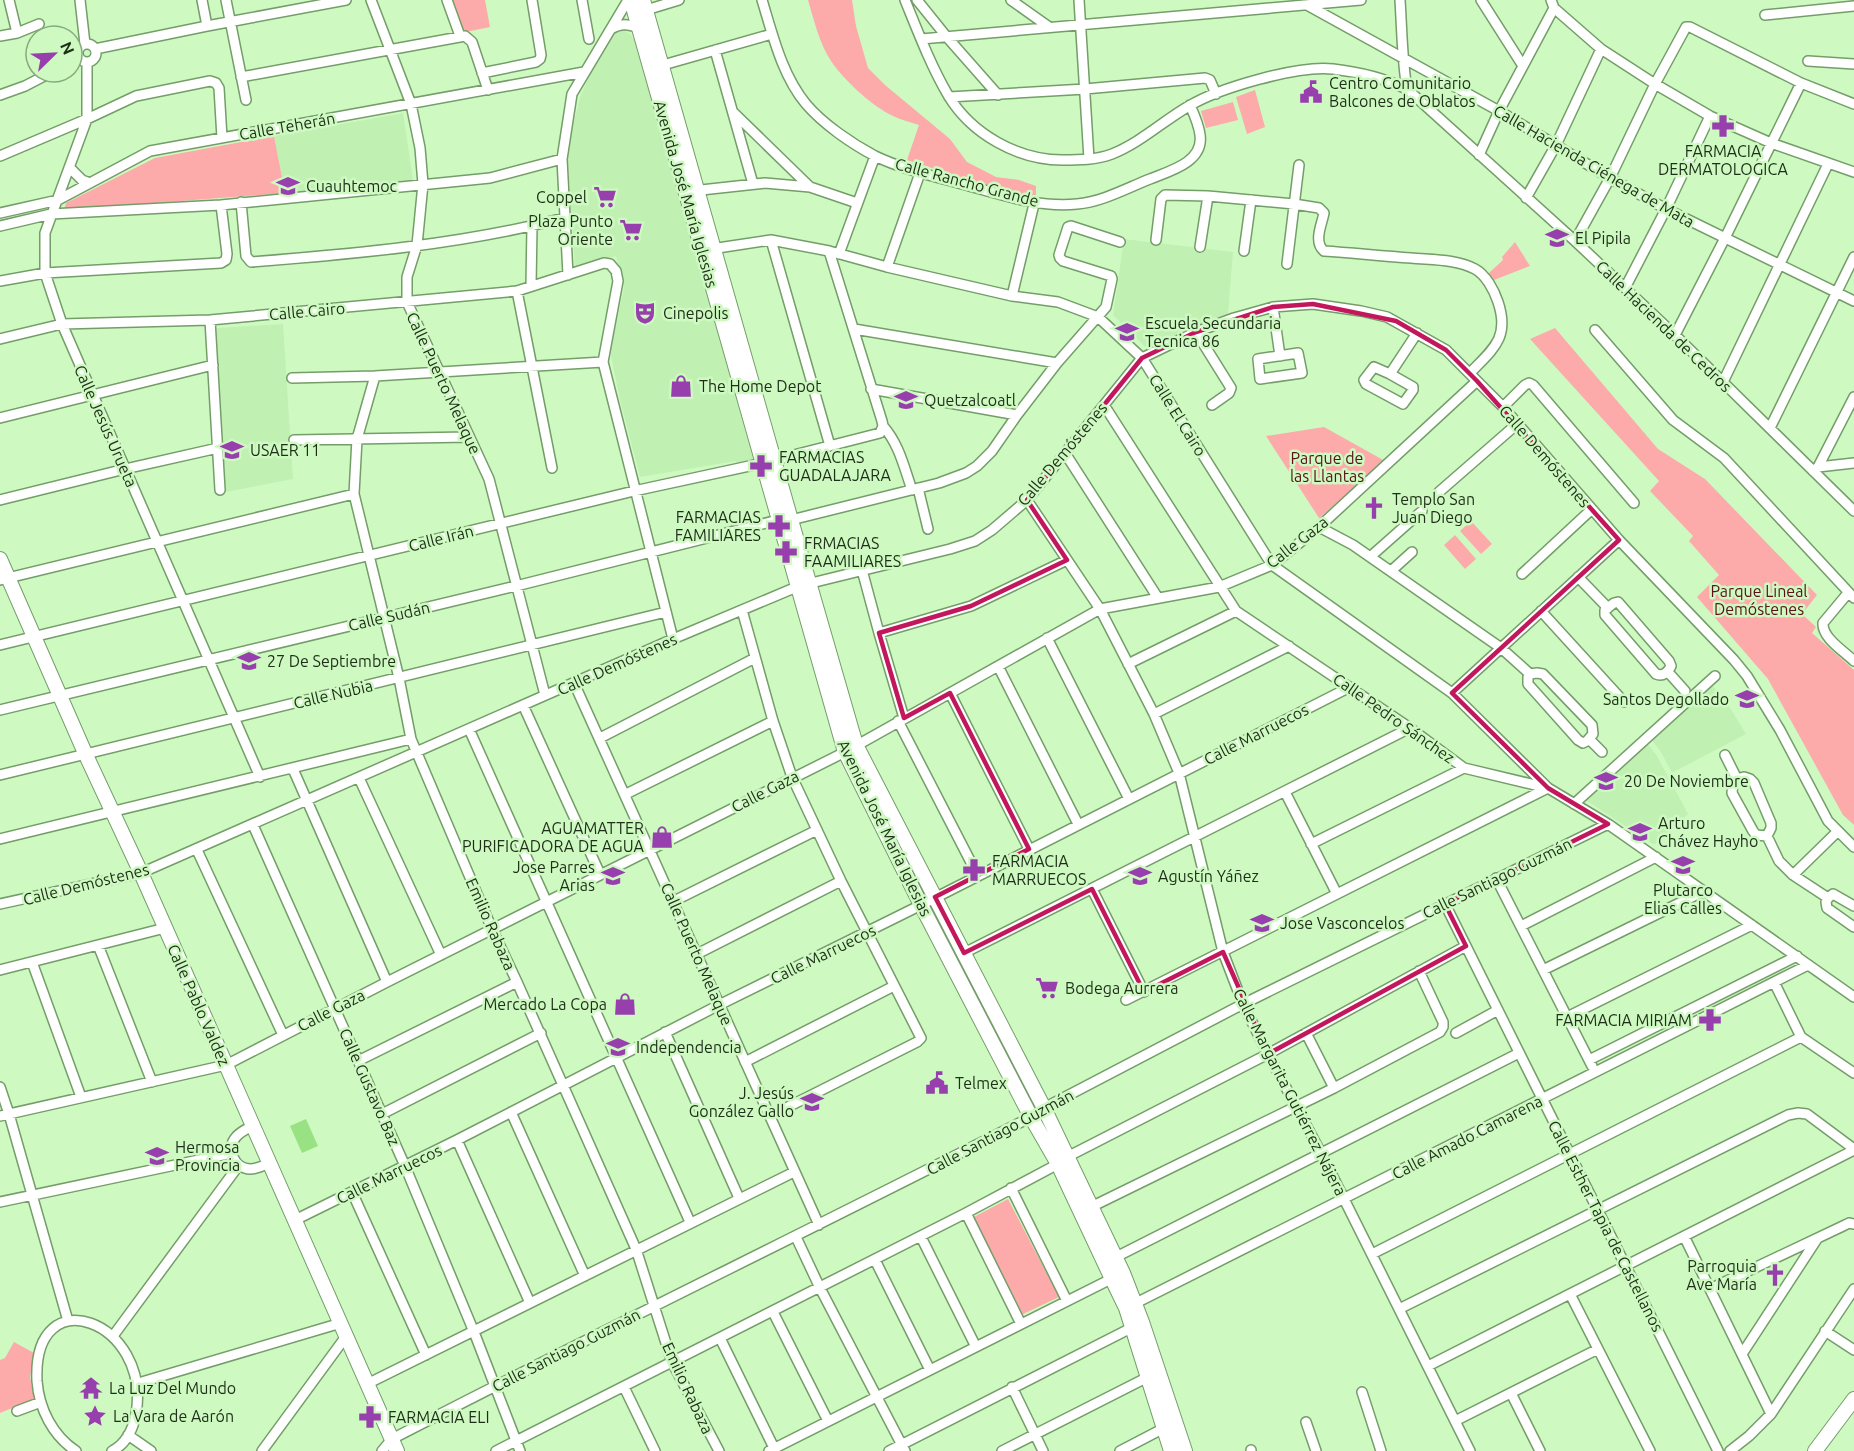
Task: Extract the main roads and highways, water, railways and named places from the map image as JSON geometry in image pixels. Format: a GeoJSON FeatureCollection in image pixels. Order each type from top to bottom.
{"type":"FeatureCollection","features":[{"type":"Feature","properties":{"kind":"main road","name":"Avenida José María Iglesias"},"geometry":{"type":"LineString","coordinates":[[629,0],[657,67]]}},
{"type":"Feature","properties":{"kind":"main road","name":"Avenida José María Iglesias"},"geometry":{"type":"LineString","coordinates":[[645,5],[657,67],[851,749],[921,905],[1031,1117],[1063,1161],[1091,1207],[1116,1257],[1118,1276]]}},
{"type":"Feature","properties":{"kind":"main road","name":"Calle Pablo Valdez"},"geometry":{"type":"LineString","coordinates":[[0,559],[4,579],[34,637],[141,873],[394,1445]]}},
{"type":"Feature","properties":{"kind":"main road","name":"Avenida José María Iglesias"},"geometry":{"type":"LineString","coordinates":[[851,749],[935,897],[1044,1108],[1063,1161],[1131,1306],[1169,1425],[1171,1451]]}},
{"type":"Feature","properties":{"kind":"main road","name":"Avenida José María Iglesias"},"geometry":{"type":"LineString","coordinates":[[1137,1325],[1148,1377],[1169,1425],[1185,1451]]}},
{"type":"Feature","properties":{"kind":"main road"},"geometry":{"type":"LineString","coordinates":[[1815,1451],[1854,1399]]}},
{"type":"Feature","properties":{"kind":"main road"},"geometry":{"type":"LineString","coordinates":[[1827,1451],[1854,1414]]}},
{"type":"Feature","properties":{"kind":"place","name":"Centro Comunitario Balcones de Oblatos"},"geometry":{"type":"Point","coordinates":[1311,92]}},
{"type":"Feature","properties":{"kind":"place","name":"FARMACIA DERMATOLOGICA"},"geometry":{"type":"Point","coordinates":[1723,126]}},
{"type":"Feature","properties":{"kind":"place","name":"Cuauhtemoc"},"geometry":{"type":"Point","coordinates":[288,186]}},
{"type":"Feature","properties":{"kind":"place","name":"Coppel"},"geometry":{"type":"Point","coordinates":[605,197]}},
{"type":"Feature","properties":{"kind":"place","name":"Plaza Punto Oriente"},"geometry":{"type":"Point","coordinates":[631,230]}},
{"type":"Feature","properties":{"kind":"place","name":"El Pipila"},"geometry":{"type":"Point","coordinates":[1557,238]}},
{"type":"Feature","properties":{"kind":"place","name":"Cinepolis"},"geometry":{"type":"Point","coordinates":[645,313]}},
{"type":"Feature","properties":{"kind":"place","name":"Escuela Secundaria Tecnica 86"},"geometry":{"type":"Point","coordinates":[1127,332]}},
{"type":"Feature","properties":{"kind":"place","name":"The Home Depot"},"geometry":{"type":"Point","coordinates":[681,386]}},
{"type":"Feature","properties":{"kind":"place","name":"Quetzalcoatl"},"geometry":{"type":"Point","coordinates":[906,400]}},
{"type":"Feature","properties":{"kind":"place","name":"USAER 11"},"geometry":{"type":"Point","coordinates":[232,450]}},
{"type":"Feature","properties":{"kind":"place","name":"FARMACIAS GUADALAJARA"},"geometry":{"type":"Point","coordinates":[761,466]}},
{"type":"Feature","properties":{"kind":"place","name":"Templo San Juan Diego"},"geometry":{"type":"Point","coordinates":[1374,508]}},
{"type":"Feature","properties":{"kind":"place","name":"FARMACIAS FAMILIARES"},"geometry":{"type":"Point","coordinates":[779,526]}},
{"type":"Feature","properties":{"kind":"place","name":"FRMACIAS FAAMILIARES"},"geometry":{"type":"Point","coordinates":[786,552]}},
{"type":"Feature","properties":{"kind":"place","name":"27 De Septiembre"},"geometry":{"type":"Point","coordinates":[249,661]}},
{"type":"Feature","properties":{"kind":"place","name":"Santos Degollado"},"geometry":{"type":"Point","coordinates":[1747,699]}},
{"type":"Feature","properties":{"kind":"place","name":"20 De Noviembre"},"geometry":{"type":"Point","coordinates":[1606,781]}},
{"type":"Feature","properties":{"kind":"place","name":"Arturo Chávez Hayho"},"geometry":{"type":"Point","coordinates":[1640,832]}},
{"type":"Feature","properties":{"kind":"place","name":"AGUAMATTER PURIFICADORA DE AGUA"},"geometry":{"type":"Point","coordinates":[662,837]}},
{"type":"Feature","properties":{"kind":"place","name":"Plutarco Elias Calles"},"geometry":{"type":"Point","coordinates":[1683,865]}},
{"type":"Feature","properties":{"kind":"place","name":"FARMACIA MARRUECOS"},"geometry":{"type":"Point","coordinates":[974,870]}},
{"type":"Feature","properties":{"kind":"place","name":"Jose Parres Arias"},"geometry":{"type":"Point","coordinates":[613,876]}},
{"type":"Feature","properties":{"kind":"place","name":"Agustín Yáñez"},"geometry":{"type":"Point","coordinates":[1140,876]}},
{"type":"Feature","properties":{"kind":"place","name":"Jose Vasconcelos"},"geometry":{"type":"Point","coordinates":[1262,923]}},
{"type":"Feature","properties":{"kind":"place","name":"Bodega Aurrera"},"geometry":{"type":"Point","coordinates":[1047,988]}},
{"type":"Feature","properties":{"kind":"place","name":"Mercado La Copa"},"geometry":{"type":"Point","coordinates":[625,1004]}},
{"type":"Feature","properties":{"kind":"place","name":"FARMACIA MIRIAM"},"geometry":{"type":"Point","coordinates":[1710,1020]}},
{"type":"Feature","properties":{"kind":"place","name":"Independencia"},"geometry":{"type":"Point","coordinates":[618,1047]}},
{"type":"Feature","properties":{"kind":"place","name":"Telmex"},"geometry":{"type":"Point","coordinates":[937,1083]}},
{"type":"Feature","properties":{"kind":"place","name":"J. Jesús González Gallo"},"geometry":{"type":"Point","coordinates":[812,1102]}},
{"type":"Feature","properties":{"kind":"place","name":"Hermosa Provincia"},"geometry":{"type":"Point","coordinates":[157,1156]}},
{"type":"Feature","properties":{"kind":"place","name":"Parroquia Ave María"},"geometry":{"type":"Point","coordinates":[1775,1275]}},
{"type":"Feature","properties":{"kind":"place","name":"La Luz Del Mundo"},"geometry":{"type":"Point","coordinates":[91,1388]}},
{"type":"Feature","properties":{"kind":"place","name":"La Vara de Aarón"},"geometry":{"type":"Point","coordinates":[95,1416]}},
{"type":"Feature","properties":{"kind":"place","name":"FARMACIA ELI"},"geometry":{"type":"Point","coordinates":[370,1417]}},
{"type":"Feature","properties":{"kind":"park label","name":"Parque de las Llantas"},"geometry":{"type":"Point","coordinates":[1327,467]}},
{"type":"Feature","properties":{"kind":"park label","name":"Parque Lineal Demóstenes"},"geometry":{"type":"Point","coordinates":[1759,600]}}]}
